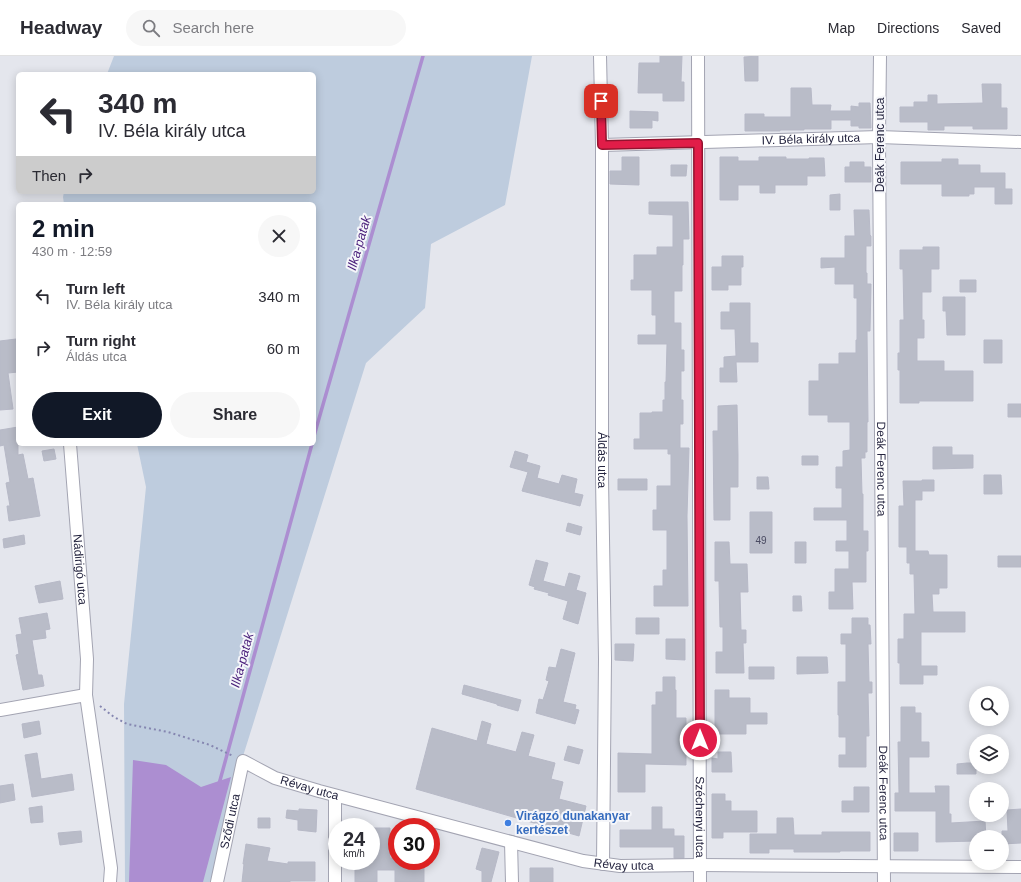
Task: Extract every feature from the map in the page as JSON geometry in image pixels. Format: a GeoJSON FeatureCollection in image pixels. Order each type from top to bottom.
{"type":"FeatureCollection","features":[{"type":"Feature","properties":{"kind":"street","name":"Áldás utca"},"geometry":{"type":"LineString","coordinates":[[600,56],[602,145],[602,478],[605,658],[603,864]]}},
{"type":"Feature","properties":{"kind":"street","name":"Széchenyi utca"},"geometry":{"type":"LineString","coordinates":[[698,56],[700,882]]}},
{"type":"Feature","properties":{"kind":"street","name":"Deák Ferenc utca"},"geometry":{"type":"LineString","coordinates":[[880,56],[879,137],[884,882]]}},
{"type":"Feature","properties":{"kind":"street","name":"IV. Béla király utca"},"geometry":{"type":"LineString","coordinates":[[602,145],[879,137],[1021,142]]}},
{"type":"Feature","properties":{"kind":"street","name":"Nádirigó utca"},"geometry":{"type":"LineString","coordinates":[[70,446],[88,659],[86,695],[111,868],[110,882]]}},
{"type":"Feature","properties":{"kind":"street"},"geometry":{"type":"LineString","coordinates":[[0,710],[86,695]]}},
{"type":"Feature","properties":{"kind":"street","name":"Révay utca"},"geometry":{"type":"LineString","coordinates":[[243,760],[275,778],[335,796],[583,861],[603,864],[620,866],[1021,867]]}},
{"type":"Feature","properties":{"kind":"street","name":"Sződi utca"},"geometry":{"type":"LineString","coordinates":[[217,882],[243,760]]}},
{"type":"Feature","properties":{"kind":"street"},"geometry":{"type":"LineString","coordinates":[[335,796],[335,882]]}},
{"type":"Feature","properties":{"kind":"street"},"geometry":{"type":"LineString","coordinates":[[511,842],[512,882]]}},
{"type":"Feature","properties":{"kind":"path"},"geometry":{"type":"LineString","coordinates":[[86,695],[114,717],[127,724],[168,732],[210,745],[243,760]]}},
{"type":"Feature","properties":{"kind":"shaded area"},"geometry":{"type":"Polygon","coordinates":[[[114,56],[532,56],[505,205],[431,244],[425,308],[366,363],[244,753],[210,882],[125,882],[124,704],[146,487],[137,446],[316,446],[316,202],[64,202],[63,197],[64,194],[316,194],[316,72],[108,72],[114,56]]]}},
{"type":"Feature","properties":{"kind":"shaded area"},"geometry":{"type":"Polygon","coordinates":[[[133,760],[166,765],[201,787],[231,777],[203,882],[129,882],[133,760]]]}},
{"type":"Feature","properties":{"kind":"building"},"geometry":{"type":"Polygon","coordinates":[[[660,56],[682,56],[681,82],[684,82],[684,101],[663,101],[663,93],[638,93],[639,63],[660,63],[660,56]]]}},
{"type":"Feature","properties":{"kind":"building"},"geometry":{"type":"Polygon","coordinates":[[[758,56],[758,81],[745,81],[744,57],[758,56]]]}},
{"type":"Feature","properties":{"kind":"building"},"geometry":{"type":"Polygon","coordinates":[[[982,84],[1001,84],[1001,108],[1007,108],[1007,129],[973,129],[973,126],[944,126],[944,130],[928,130],[928,122],[900,122],[900,107],[914,107],[914,102],[928,102],[928,95],[937,95],[937,104],[983,103],[982,84]]]}},
{"type":"Feature","properties":{"kind":"building"},"geometry":{"type":"Polygon","coordinates":[[[791,88],[811,88],[812,105],[831,105],[830,111],[851,111],[851,106],[859,107],[859,103],[870,103],[871,128],[851,126],[851,120],[831,120],[831,129],[745,131],[745,114],[764,114],[764,117],[791,117],[791,88]]]}},
{"type":"Feature","properties":{"kind":"building"},"geometry":{"type":"Polygon","coordinates":[[[630,111],[658,112],[658,121],[652,120],[652,128],[630,128],[630,111]]]}},
{"type":"Feature","properties":{"kind":"building"},"geometry":{"type":"Polygon","coordinates":[[[622,157],[639,157],[639,185],[610,184],[610,171],[622,171],[622,157]]]}},
{"type":"Feature","properties":{"kind":"building"},"geometry":{"type":"Polygon","coordinates":[[[720,157],[738,157],[738,161],[759,161],[759,157],[786,157],[786,159],[824,158],[825,176],[807,176],[807,185],[775,185],[775,193],[760,193],[760,185],[738,185],[738,200],[720,200],[720,157]]]}},
{"type":"Feature","properties":{"kind":"building"},"geometry":{"type":"Polygon","coordinates":[[[942,159],[958,159],[958,165],[980,165],[980,173],[1005,173],[1005,189],[1012,189],[1012,204],[995,204],[995,187],[974,187],[974,194],[969,194],[969,196],[942,196],[942,184],[901,184],[901,162],[942,162],[942,159]]]}},
{"type":"Feature","properties":{"kind":"building"},"geometry":{"type":"Polygon","coordinates":[[[850,162],[864,162],[864,167],[871,167],[871,182],[845,182],[845,167],[850,167],[850,162]]]}},
{"type":"Feature","properties":{"kind":"building"},"geometry":{"type":"Polygon","coordinates":[[[671,165],[687,165],[686,176],[671,176],[671,165]]]}},
{"type":"Feature","properties":{"kind":"building"},"geometry":{"type":"Polygon","coordinates":[[[840,194],[840,210],[830,210],[830,195],[840,194]]]}},
{"type":"Feature","properties":{"kind":"building"},"geometry":{"type":"Polygon","coordinates":[[[649,202],[688,202],[689,239],[683,239],[682,291],[674,291],[674,323],[681,323],[681,350],[684,350],[684,371],[681,371],[683,424],[680,424],[680,448],[689,448],[687,516],[688,606],[654,606],[654,586],[663,586],[663,570],[667,570],[667,530],[653,530],[653,510],[657,510],[657,486],[671,486],[671,454],[668,454],[668,449],[634,449],[634,439],[640,439],[640,413],[663,412],[663,400],[665,400],[667,344],[638,344],[638,335],[656,335],[656,315],[652,315],[652,290],[631,290],[631,280],[634,280],[634,255],[657,255],[657,247],[673,247],[673,215],[649,214],[649,202]]]}},
{"type":"Feature","properties":{"kind":"building"},"geometry":{"type":"Polygon","coordinates":[[[854,210],[869,210],[871,236],[871,246],[866,246],[867,284],[871,284],[870,331],[867,331],[867,452],[865,452],[865,458],[861,458],[863,531],[868,531],[868,551],[866,551],[866,582],[852,582],[853,609],[829,609],[829,592],[835,592],[835,569],[849,569],[849,551],[836,551],[836,541],[847,541],[847,520],[814,520],[814,508],[842,508],[842,488],[836,488],[836,467],[843,467],[843,451],[850,450],[850,422],[828,422],[828,415],[809,415],[809,381],[819,381],[819,364],[839,364],[839,353],[856,353],[857,298],[854,298],[854,284],[835,284],[835,267],[821,268],[821,258],[845,258],[845,236],[855,236],[854,210]]]}},
{"type":"Feature","properties":{"kind":"building"},"geometry":{"type":"Polygon","coordinates":[[[923,247],[939,247],[939,269],[931,269],[931,292],[922,292],[922,320],[924,320],[924,338],[917,338],[917,361],[944,361],[944,371],[973,371],[973,401],[919,401],[919,403],[900,403],[900,370],[898,370],[898,353],[900,353],[900,320],[904,320],[903,269],[900,269],[900,250],[923,250],[923,247]]]}},
{"type":"Feature","properties":{"kind":"building"},"geometry":{"type":"Polygon","coordinates":[[[722,256],[743,256],[743,267],[741,267],[741,285],[728,285],[728,290],[712,290],[712,267],[722,267],[722,256]]]}},
{"type":"Feature","properties":{"kind":"building"},"geometry":{"type":"Polygon","coordinates":[[[960,280],[976,280],[976,292],[960,292],[960,280]]]}},
{"type":"Feature","properties":{"kind":"building"},"geometry":{"type":"Polygon","coordinates":[[[943,297],[965,297],[965,335],[947,335],[946,311],[943,311],[943,297]]]}},
{"type":"Feature","properties":{"kind":"building"},"geometry":{"type":"Polygon","coordinates":[[[730,303],[750,303],[750,343],[758,343],[758,362],[736,362],[737,382],[720,382],[720,368],[724,368],[724,357],[736,356],[735,329],[721,329],[721,312],[730,312],[730,303]]]}},
{"type":"Feature","properties":{"kind":"building"},"geometry":{"type":"Polygon","coordinates":[[[16,339],[16,372],[8,373],[13,409],[0,410],[0,341],[16,339]]]}},
{"type":"Feature","properties":{"kind":"building"},"geometry":{"type":"Polygon","coordinates":[[[984,340],[1002,340],[1002,363],[984,363],[984,340]]]}},
{"type":"Feature","properties":{"kind":"building"},"geometry":{"type":"Polygon","coordinates":[[[1008,404],[1021,404],[1021,417],[1008,417],[1008,404]]]}},
{"type":"Feature","properties":{"kind":"building"},"geometry":{"type":"Polygon","coordinates":[[[737,405],[738,487],[730,487],[730,520],[714,520],[713,431],[718,431],[718,406],[737,405]]]}},
{"type":"Feature","properties":{"kind":"building"},"geometry":{"type":"Polygon","coordinates":[[[16,427],[16,446],[18,446],[18,455],[23,454],[28,479],[33,478],[40,516],[9,521],[7,506],[10,506],[6,483],[10,482],[4,445],[0,446],[0,430],[16,427]]]}},
{"type":"Feature","properties":{"kind":"building"},"geometry":{"type":"Polygon","coordinates":[[[933,447],[952,447],[952,455],[973,455],[973,468],[933,469],[933,447]]]}},
{"type":"Feature","properties":{"kind":"building"},"geometry":{"type":"Polygon","coordinates":[[[54,449],[56,459],[44,461],[42,451],[54,449]]]}},
{"type":"Feature","properties":{"kind":"building"},"geometry":{"type":"Polygon","coordinates":[[[515,451],[528,455],[526,462],[540,466],[537,478],[559,484],[562,475],[577,479],[574,493],[583,495],[580,506],[522,491],[528,472],[510,467],[515,451]]]}},
{"type":"Feature","properties":{"kind":"building"},"geometry":{"type":"Polygon","coordinates":[[[802,456],[818,456],[818,465],[802,465],[802,456]]]}},
{"type":"Feature","properties":{"kind":"building"},"geometry":{"type":"Polygon","coordinates":[[[984,475],[1001,475],[1002,494],[984,494],[984,475]]]}},
{"type":"Feature","properties":{"kind":"building"},"geometry":{"type":"Polygon","coordinates":[[[757,477],[768,477],[769,489],[757,489],[757,477]]]}},
{"type":"Feature","properties":{"kind":"building"},"geometry":{"type":"Polygon","coordinates":[[[618,479],[647,479],[647,490],[618,490],[618,479]]]}},
{"type":"Feature","properties":{"kind":"building"},"geometry":{"type":"Polygon","coordinates":[[[934,480],[934,491],[922,491],[922,500],[915,500],[915,551],[928,551],[929,555],[947,555],[947,588],[939,588],[939,594],[932,594],[933,612],[965,612],[965,632],[921,632],[921,666],[937,666],[937,675],[923,675],[923,684],[900,684],[898,639],[904,639],[904,614],[915,614],[914,574],[910,574],[910,563],[907,563],[907,547],[899,547],[899,506],[904,506],[903,481],[934,480]]]}},
{"type":"Feature","properties":{"kind":"building"},"geometry":{"type":"Polygon","coordinates":[[[750,512],[772,512],[772,553],[750,553],[750,512]]]}},
{"type":"Feature","properties":{"kind":"building"},"geometry":{"type":"Polygon","coordinates":[[[568,523],[582,527],[580,535],[566,531],[568,523]]]}},
{"type":"Feature","properties":{"kind":"building"},"geometry":{"type":"Polygon","coordinates":[[[24,535],[25,544],[4,548],[3,539],[24,535]]]}},
{"type":"Feature","properties":{"kind":"building"},"geometry":{"type":"Polygon","coordinates":[[[715,542],[729,542],[730,564],[747,564],[748,592],[740,592],[741,630],[746,630],[746,643],[743,643],[744,673],[716,673],[716,652],[723,652],[723,627],[720,627],[719,581],[715,581],[715,542]]]}},
{"type":"Feature","properties":{"kind":"building"},"geometry":{"type":"Polygon","coordinates":[[[795,542],[806,542],[806,563],[795,563],[795,542]]]}},
{"type":"Feature","properties":{"kind":"building"},"geometry":{"type":"Polygon","coordinates":[[[998,556],[1021,556],[1021,567],[998,567],[998,556]]]}},
{"type":"Feature","properties":{"kind":"building"},"geometry":{"type":"Polygon","coordinates":[[[536,560],[548,563],[543,581],[565,587],[569,573],[580,576],[576,590],[586,593],[578,624],[563,619],[568,601],[548,595],[549,593],[534,589],[535,587],[529,585],[536,560]]]}},
{"type":"Feature","properties":{"kind":"building"},"geometry":{"type":"Polygon","coordinates":[[[60,581],[63,599],[39,603],[35,586],[60,581]]]}},
{"type":"Feature","properties":{"kind":"building"},"geometry":{"type":"Polygon","coordinates":[[[793,596],[801,596],[802,611],[793,611],[793,596]]]}},
{"type":"Feature","properties":{"kind":"building"},"geometry":{"type":"Polygon","coordinates":[[[47,613],[50,629],[45,630],[46,638],[32,640],[38,675],[42,675],[44,686],[23,690],[16,655],[19,654],[16,635],[22,634],[19,618],[47,613]]]}},
{"type":"Feature","properties":{"kind":"building"},"geometry":{"type":"Polygon","coordinates":[[[636,618],[659,618],[659,634],[636,634],[636,618]]]}},
{"type":"Feature","properties":{"kind":"building"},"geometry":{"type":"Polygon","coordinates":[[[852,618],[868,618],[868,625],[870,625],[871,644],[868,644],[869,682],[872,682],[872,693],[868,693],[869,736],[866,736],[866,767],[839,767],[839,755],[846,755],[846,737],[839,737],[838,715],[838,682],[846,682],[846,644],[841,644],[841,634],[852,634],[852,618]]]}},
{"type":"Feature","properties":{"kind":"building"},"geometry":{"type":"Polygon","coordinates":[[[666,639],[685,639],[685,660],[666,659],[666,639]]]}},
{"type":"Feature","properties":{"kind":"building"},"geometry":{"type":"Polygon","coordinates":[[[615,644],[634,644],[633,661],[615,660],[615,644]]]}},
{"type":"Feature","properties":{"kind":"building"},"geometry":{"type":"Polygon","coordinates":[[[561,649],[575,653],[563,702],[576,705],[575,709],[579,710],[575,724],[536,713],[539,699],[543,700],[549,681],[546,680],[549,667],[556,668],[561,649]]]}},
{"type":"Feature","properties":{"kind":"building"},"geometry":{"type":"Polygon","coordinates":[[[797,657],[827,657],[828,673],[797,674],[797,657]]]}},
{"type":"Feature","properties":{"kind":"building"},"geometry":{"type":"Polygon","coordinates":[[[749,667],[774,667],[774,679],[749,679],[749,667]]]}},
{"type":"Feature","properties":{"kind":"building"},"geometry":{"type":"Polygon","coordinates":[[[663,677],[675,677],[676,718],[686,718],[686,765],[645,764],[645,792],[618,792],[618,753],[652,754],[652,705],[656,705],[656,692],[663,692],[663,677]]]}},
{"type":"Feature","properties":{"kind":"building"},"geometry":{"type":"Polygon","coordinates":[[[464,685],[521,700],[518,711],[462,694],[464,685]]]}},
{"type":"Feature","properties":{"kind":"building"},"geometry":{"type":"Polygon","coordinates":[[[715,690],[729,690],[729,698],[750,698],[750,713],[767,713],[767,724],[746,724],[746,734],[715,734],[715,690]]]}},
{"type":"Feature","properties":{"kind":"building"},"geometry":{"type":"Polygon","coordinates":[[[901,707],[915,707],[915,713],[921,713],[921,742],[929,742],[929,757],[909,757],[909,793],[936,793],[935,786],[949,786],[949,814],[951,814],[951,823],[985,822],[986,830],[969,830],[969,841],[936,842],[936,811],[895,811],[895,793],[899,793],[898,742],[901,742],[901,707]]]}},
{"type":"Feature","properties":{"kind":"building"},"geometry":{"type":"Polygon","coordinates":[[[39,721],[41,734],[24,738],[22,724],[39,721]]]}},
{"type":"Feature","properties":{"kind":"building"},"geometry":{"type":"Polygon","coordinates":[[[482,721],[491,724],[486,744],[516,752],[522,732],[534,735],[528,756],[555,763],[551,779],[563,782],[559,799],[586,806],[579,836],[416,789],[432,728],[477,741],[482,721]]]}},
{"type":"Feature","properties":{"kind":"building"},"geometry":{"type":"Polygon","coordinates":[[[568,746],[583,750],[579,764],[564,760],[568,746]]]}},
{"type":"Feature","properties":{"kind":"building"},"geometry":{"type":"Polygon","coordinates":[[[718,752],[731,752],[732,772],[712,772],[712,758],[718,759],[718,752]]]}},
{"type":"Feature","properties":{"kind":"building"},"geometry":{"type":"Polygon","coordinates":[[[37,753],[41,779],[72,774],[74,790],[32,797],[25,755],[37,753]]]}},
{"type":"Feature","properties":{"kind":"building"},"geometry":{"type":"Polygon","coordinates":[[[969,763],[969,774],[957,774],[957,764],[969,763]]]}},
{"type":"Feature","properties":{"kind":"building"},"geometry":{"type":"Polygon","coordinates":[[[13,784],[15,800],[0,803],[0,786],[13,784]]]}},
{"type":"Feature","properties":{"kind":"building"},"geometry":{"type":"Polygon","coordinates":[[[854,787],[869,787],[869,812],[842,812],[842,801],[854,801],[854,787]]]}},
{"type":"Feature","properties":{"kind":"building"},"geometry":{"type":"Polygon","coordinates":[[[712,794],[725,794],[725,801],[731,801],[731,811],[757,811],[757,832],[723,832],[723,838],[712,838],[712,794]]]}},
{"type":"Feature","properties":{"kind":"building"},"geometry":{"type":"Polygon","coordinates":[[[42,806],[43,822],[31,823],[29,808],[42,806]]]}},
{"type":"Feature","properties":{"kind":"building"},"geometry":{"type":"Polygon","coordinates":[[[652,807],[662,807],[662,829],[674,829],[674,836],[684,836],[684,858],[674,858],[674,847],[620,847],[620,830],[652,830],[652,807]]]}},
{"type":"Feature","properties":{"kind":"building"},"geometry":{"type":"Polygon","coordinates":[[[299,809],[317,810],[316,832],[298,830],[298,820],[286,818],[287,810],[299,811],[299,809]]]}},
{"type":"Feature","properties":{"kind":"building"},"geometry":{"type":"Polygon","coordinates":[[[1021,809],[1021,843],[1009,844],[1008,822],[1009,822],[1009,810],[1021,809]]]}},
{"type":"Feature","properties":{"kind":"building"},"geometry":{"type":"Polygon","coordinates":[[[258,818],[270,818],[270,828],[258,828],[258,818]]]}},
{"type":"Feature","properties":{"kind":"building"},"geometry":{"type":"Polygon","coordinates":[[[777,818],[793,818],[794,835],[822,835],[822,832],[870,832],[870,851],[794,852],[794,849],[769,849],[769,853],[750,853],[750,834],[777,834],[777,818]]]}},
{"type":"Feature","properties":{"kind":"building"},"geometry":{"type":"Polygon","coordinates":[[[380,828],[388,828],[388,870],[380,870],[380,828]]]}},
{"type":"Feature","properties":{"kind":"building"},"geometry":{"type":"Polygon","coordinates":[[[81,831],[82,842],[60,845],[58,833],[81,831]]]}},
{"type":"Feature","properties":{"kind":"building"},"geometry":{"type":"Polygon","coordinates":[[[894,833],[918,833],[918,851],[894,851],[894,833]]]}},
{"type":"Feature","properties":{"kind":"building"},"geometry":{"type":"Polygon","coordinates":[[[246,844],[270,848],[267,861],[288,864],[288,862],[315,862],[315,881],[242,882],[246,844]]]}},
{"type":"Feature","properties":{"kind":"building"},"geometry":{"type":"Polygon","coordinates":[[[482,848],[499,852],[491,882],[482,882],[482,871],[476,869],[482,848]]]}},
{"type":"Feature","properties":{"kind":"building"},"geometry":{"type":"Polygon","coordinates":[[[530,868],[553,868],[553,882],[530,882],[530,868]]]}},
{"type":"Feature","properties":{"kind":"building"},"geometry":{"type":"Polygon","coordinates":[[[355,870],[377,870],[377,882],[355,882],[355,870]]]}},
{"type":"Feature","properties":{"kind":"building"},"geometry":{"type":"Polygon","coordinates":[[[395,870],[424,870],[424,882],[395,882],[395,870]]]}},
{"type":"Feature","properties":{"kind":"waterway","name":"Ilka-patak"},"geometry":{"type":"LineString","coordinates":[[316,429],[423,56]]}},
{"type":"Feature","properties":{"kind":"waterway","name":"Ilka-patak"},"geometry":{"type":"LineString","coordinates":[[219,784],[311,446]]}},
{"type":"Feature","properties":{"kind":"place","name":"Virágzó dunakanyar kertészet"},"geometry":{"type":"Point","coordinates":[508,823]}},
{"type":"Feature","properties":{"kind":"route"},"geometry":{"type":"LineString","coordinates":[[601,101],[602,145],[698,143],[700,740]]}}]}
